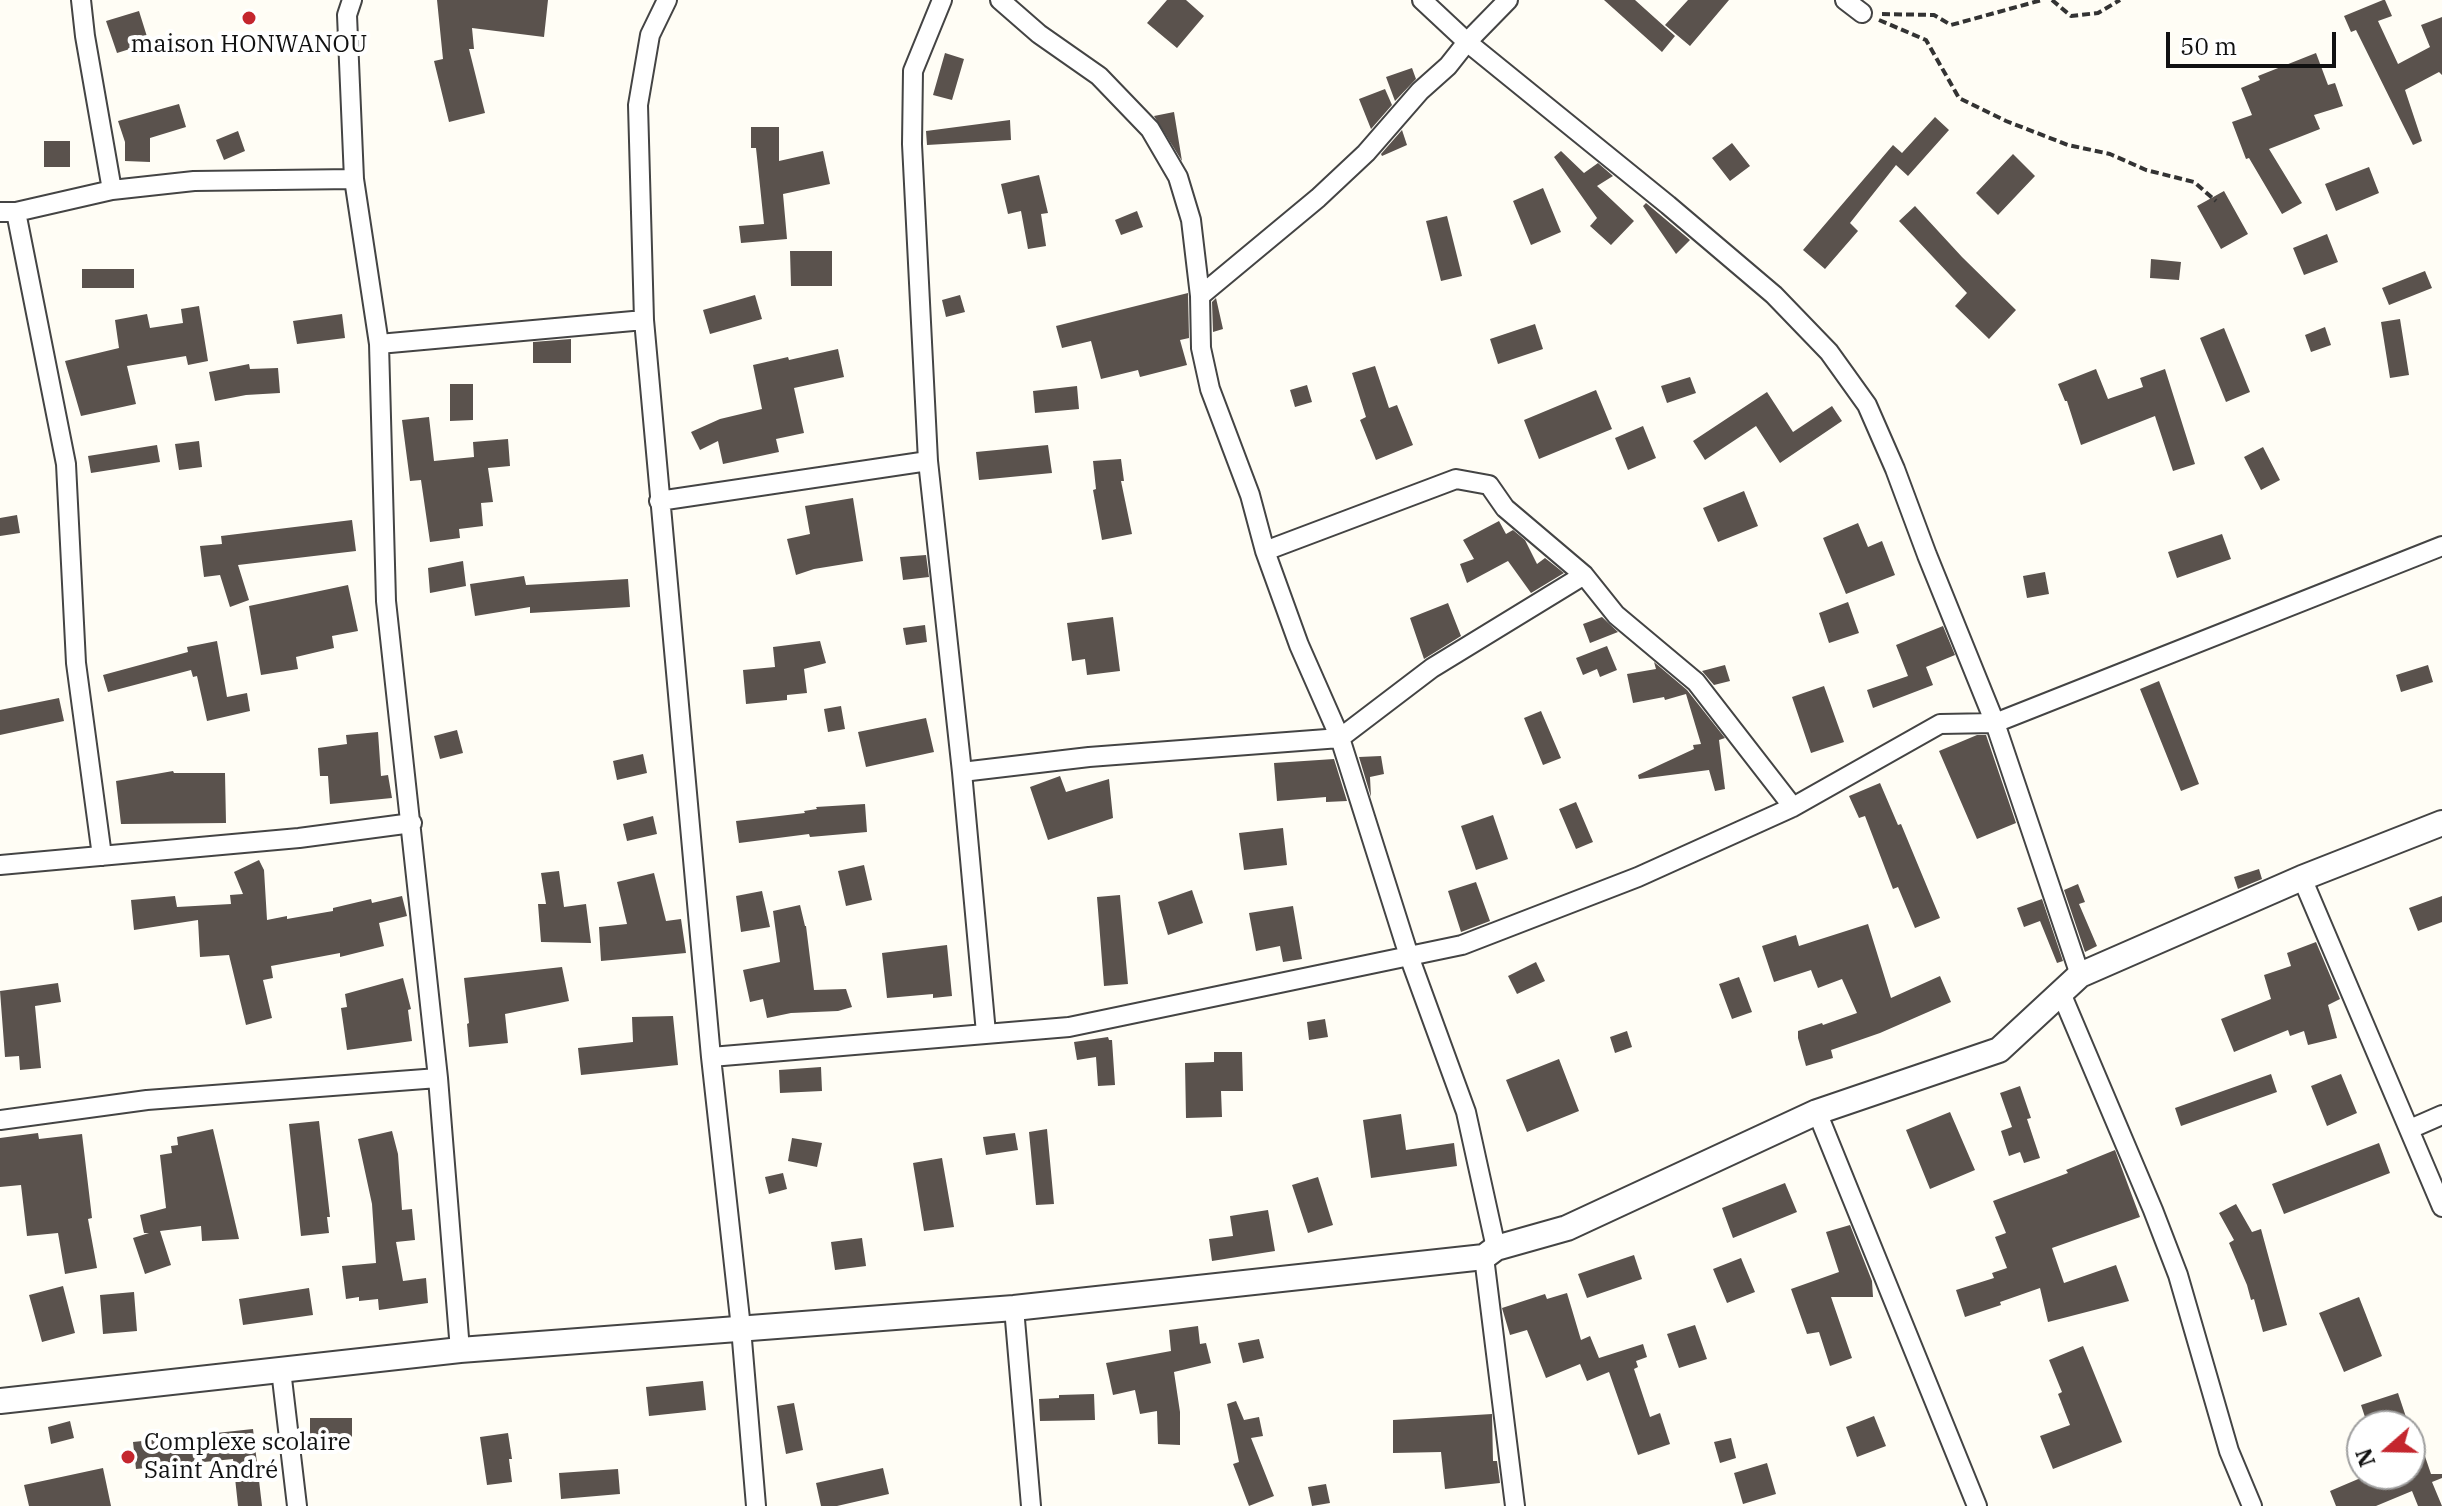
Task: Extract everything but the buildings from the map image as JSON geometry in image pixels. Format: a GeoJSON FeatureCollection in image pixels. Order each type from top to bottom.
{"type":"FeatureCollection","features":[{"type":"Feature","properties":{"kind":"street"},"geometry":{"type":"LineString","coordinates":[[81,0],[112,190]]}},
{"type":"Feature","properties":{"kind":"street"},"geometry":{"type":"LineString","coordinates":[[352,0],[347,15],[354,179],[379,344],[386,601],[438,1078],[460,1350]]}},
{"type":"Feature","properties":{"kind":"street"},"geometry":{"type":"LineString","coordinates":[[667,0],[650,35],[638,105],[644,320],[711,1057],[741,1328],[756,1506]]}},
{"type":"Feature","properties":{"kind":"street"},"geometry":{"type":"LineString","coordinates":[[942,0],[913,71],[912,144],[928,461],[962,772],[986,1033]]}},
{"type":"Feature","properties":{"kind":"street"},"geometry":{"type":"LineString","coordinates":[[1000,0],[1039,34],[1099,76],[1150,129],[1178,177],[1191,220],[1200,296],[1201,348],[1210,389],[1250,495],[1265,551],[1299,645],[1340,738],[1409,956],[1466,1112],[1490,1252],[1515,1506]]}},
{"type":"Feature","properties":{"kind":"street"},"geometry":{"type":"LineString","coordinates":[[1422,0],[1467,42],[1774,295],[1829,352],[1867,405],[1995,723],[2080,975]]}},
{"type":"Feature","properties":{"kind":"street"},"geometry":{"type":"LineString","coordinates":[[1200,296],[1318,198],[1366,153],[1420,91],[1448,66],[1508,0]]}},
{"type":"Feature","properties":{"kind":"street"},"geometry":{"type":"LineString","coordinates":[[1845,0],[1862,13]]}},
{"type":"Feature","properties":{"kind":"street"},"geometry":{"type":"LineString","coordinates":[[102,856],[76,663],[66,464],[8,212],[112,190],[194,181],[354,179]]}},
{"type":"Feature","properties":{"kind":"street"},"geometry":{"type":"LineString","coordinates":[[379,344],[644,320]]}},
{"type":"Feature","properties":{"kind":"street"},"geometry":{"type":"LineString","coordinates":[[659,501],[928,461]]}},
{"type":"Feature","properties":{"kind":"street"},"geometry":{"type":"LineString","coordinates":[[1265,551],[1456,479],[1489,485],[1505,508],[1584,575],[1616,615],[1696,682],[1793,807]]}},
{"type":"Feature","properties":{"kind":"street"},"geometry":{"type":"LineString","coordinates":[[711,1057],[1069,1027],[1462,945],[1638,877],[1793,807],[1940,724],[1995,723],[2442,546]]}},
{"type":"Feature","properties":{"kind":"street"},"geometry":{"type":"LineString","coordinates":[[962,772],[1089,757],[1340,738],[1432,668],[1584,575]]}},
{"type":"Feature","properties":{"kind":"street"},"geometry":{"type":"LineString","coordinates":[[0,865],[299,838],[412,823]]}},
{"type":"Feature","properties":{"kind":"street"},"geometry":{"type":"LineString","coordinates":[[0,1401],[460,1350],[1014,1308],[1490,1252],[1567,1228],[1817,1112],[1999,1050],[2080,975],[2302,878],[2442,823]]}},
{"type":"Feature","properties":{"kind":"street"},"geometry":{"type":"LineString","coordinates":[[2302,878],[2442,1207]]}},
{"type":"Feature","properties":{"kind":"street"},"geometry":{"type":"LineString","coordinates":[[2061,993],[2178,1275],[2229,1451],[2252,1506]]}},
{"type":"Feature","properties":{"kind":"street"},"geometry":{"type":"LineString","coordinates":[[0,1120],[147,1100],[438,1078]]}},
{"type":"Feature","properties":{"kind":"street"},"geometry":{"type":"LineString","coordinates":[[1817,1112],[1977,1506]]}},
{"type":"Feature","properties":{"kind":"street"},"geometry":{"type":"LineString","coordinates":[[2410,1129],[2442,1115]]}},
{"type":"Feature","properties":{"kind":"street"},"geometry":{"type":"LineString","coordinates":[[1014,1308],[1031,1506]]}},
{"type":"Feature","properties":{"kind":"street"},"geometry":{"type":"LineString","coordinates":[[281,1370],[297,1506]]}},
{"type":"Feature","properties":{"kind":"path"},"geometry":{"type":"LineString","coordinates":[[1862,13],[1934,15],[1951,25],[2042,0]]}},
{"type":"Feature","properties":{"kind":"path"},"geometry":{"type":"LineString","coordinates":[[2052,0],[2071,16],[2098,13],[2120,0]]}},
{"type":"Feature","properties":{"kind":"path"},"geometry":{"type":"LineString","coordinates":[[1862,13],[1926,40],[1959,98],[2006,121],[2068,145],[2110,154],[2146,170],[2194,182],[2216,201]]}},
{"type":"Feature","properties":{"kind":"place","name":"maison HONWANOU"},"geometry":{"type":"Point","coordinates":[249,18]}},
{"type":"Feature","properties":{"kind":"place","name":"Complexe scolaire Saint André"},"geometry":{"type":"Point","coordinates":[128,1457]}}]}
